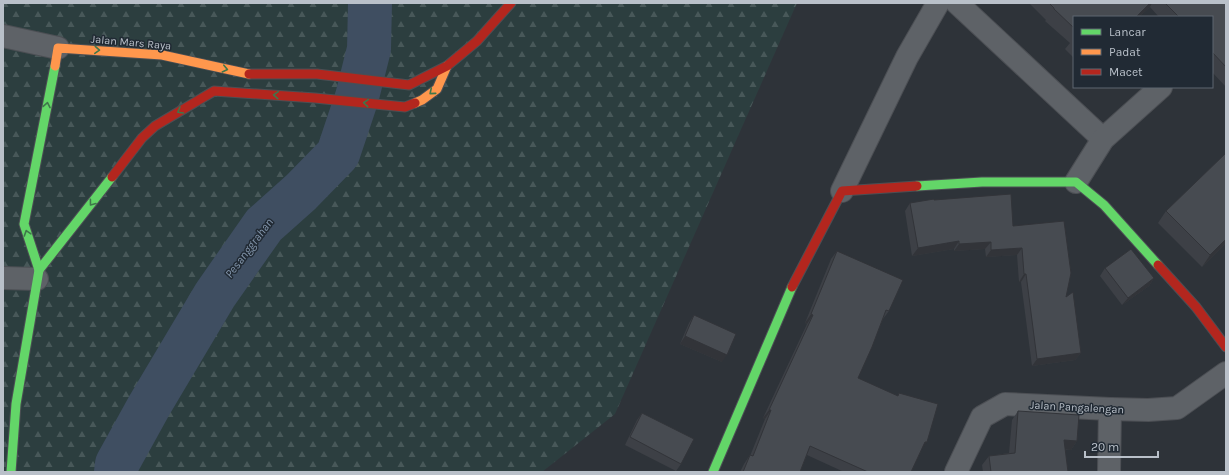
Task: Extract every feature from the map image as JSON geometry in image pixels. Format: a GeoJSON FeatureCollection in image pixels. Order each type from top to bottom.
{"type":"FeatureCollection","features":[{"type":"Feature","properties":{"kind":"street","name":"Jalan Mars Raya"},"geometry":{"type":"LineString","coordinates":[[11,472],[16,404],[38,274],[24,224],[58,48],[162,55],[245,74],[316,74],[409,84],[447,66],[477,41],[511,3]]}},
{"type":"Feature","properties":{"kind":"street"},"geometry":{"type":"LineString","coordinates":[[713,472],[794,283],[842,190],[907,57],[938,3]]}},
{"type":"Feature","properties":{"kind":"street"},"geometry":{"type":"LineString","coordinates":[[957,3],[1103,140]]}},
{"type":"Feature","properties":{"kind":"street"},"geometry":{"type":"LineString","coordinates":[[3,36],[58,48]]}},
{"type":"Feature","properties":{"kind":"street","name":"Jalan Mars Raya"},"geometry":{"type":"LineString","coordinates":[[38,274],[142,138],[155,126],[214,91],[315,98],[405,107],[422,100],[437,89],[447,66]]}},
{"type":"Feature","properties":{"kind":"street"},"geometry":{"type":"LineString","coordinates":[[1076,182],[1103,140],[1160,88]]}},
{"type":"Feature","properties":{"kind":"street"},"geometry":{"type":"LineString","coordinates":[[842,190],[982,182],[1076,182],[1109,211],[1196,308],[1226,347]]}},
{"type":"Feature","properties":{"kind":"street"},"geometry":{"type":"LineString","coordinates":[[3,278],[38,274]]}},
{"type":"Feature","properties":{"kind":"street","name":"Jalan Pangalengan"},"geometry":{"type":"LineString","coordinates":[[956,472],[982,417],[1005,404],[1148,410],[1177,408],[1226,373]]}},
{"type":"Feature","properties":{"kind":"street"},"geometry":{"type":"LineString","coordinates":[[1109,472],[1110,409]]}},
{"type":"Feature","properties":{"kind":"green space"},"geometry":{"type":"Polygon","coordinates":[[[3,3],[797,3],[615,414],[542,472],[3,472],[3,3]]]}},
{"type":"Feature","properties":{"kind":"building"},"geometry":{"type":"Polygon","coordinates":[[[1049,3],[1150,3],[1137,16],[1073,16],[1073,27],[1049,3]]]}},
{"type":"Feature","properties":{"kind":"building"},"geometry":{"type":"Polygon","coordinates":[[[1165,3],[1226,3],[1226,67],[1213,53],[1213,16],[1178,16],[1165,3]]]}},
{"type":"Feature","properties":{"kind":"building"},"geometry":{"type":"Polygon","coordinates":[[[1226,153],[1226,239],[1210,255],[1166,211],[1226,153]]]}},
{"type":"Feature","properties":{"kind":"building"},"geometry":{"type":"Polygon","coordinates":[[[1011,194],[1013,226],[1064,221],[1071,273],[1066,297],[1073,292],[1081,353],[1037,359],[1026,274],[1024,274],[1022,248],[991,250],[991,242],[959,244],[959,241],[918,248],[910,203],[934,199],[1011,194]]]}},
{"type":"Feature","properties":{"kind":"building"},"geometry":{"type":"Polygon","coordinates":[[[1131,249],[1154,278],[1128,298],[1105,268],[1131,249]]]}},
{"type":"Feature","properties":{"kind":"building"},"geometry":{"type":"Polygon","coordinates":[[[837,251],[903,280],[889,311],[886,310],[858,378],[898,396],[899,393],[938,404],[927,442],[925,442],[911,472],[868,472],[810,446],[800,472],[743,472],[750,455],[753,456],[771,410],[769,410],[813,315],[811,314],[837,251]]]}},
{"type":"Feature","properties":{"kind":"building"},"geometry":{"type":"Polygon","coordinates":[[[694,315],[736,334],[727,355],[685,336],[694,315]]]}},
{"type":"Feature","properties":{"kind":"building"},"geometry":{"type":"Polygon","coordinates":[[[1018,411],[1079,415],[1077,441],[1064,440],[1068,472],[991,472],[989,456],[1015,453],[1018,411]]]}},
{"type":"Feature","properties":{"kind":"building"},"geometry":{"type":"Polygon","coordinates":[[[642,413],[694,439],[681,464],[630,437],[642,413]]]}},
{"type":"Feature","properties":{"kind":"waterway","name":"Pesanggrahan"},"geometry":{"type":"LineString","coordinates":[[116,472],[117,464],[149,406],[215,295],[238,262],[264,225],[301,192],[338,154],[357,97],[369,49],[370,3]]}},
{"type":"Feature","properties":{"kind":"traffic: fast"},"geometry":{"type":"LineString","coordinates":[[39,270],[24,224],[55,66]]}},
{"type":"Feature","properties":{"kind":"traffic: fast"},"geometry":{"type":"LineString","coordinates":[[11,472],[16,404],[39,270],[112,177]]}},
{"type":"Feature","properties":{"kind":"traffic: fast"},"geometry":{"type":"LineString","coordinates":[[917,186],[982,182],[1076,182],[1104,205],[1158,265]]}},
{"type":"Feature","properties":{"kind":"traffic: fast"},"geometry":{"type":"LineString","coordinates":[[713,472],[792,287]]}},
{"type":"Feature","properties":{"kind":"traffic: slow"},"geometry":{"type":"LineString","coordinates":[[55,66],[58,48],[162,55],[249,74]]}},
{"type":"Feature","properties":{"kind":"traffic: slow"},"geometry":{"type":"LineString","coordinates":[[415,103],[422,100],[437,89],[447,66]]}},
{"type":"Feature","properties":{"kind":"traffic: jam"},"geometry":{"type":"LineString","coordinates":[[249,74],[317,74],[409,85],[447,66],[477,41],[511,3]]}},
{"type":"Feature","properties":{"kind":"traffic: jam"},"geometry":{"type":"LineString","coordinates":[[112,177],[142,138],[155,126],[214,91],[315,98],[405,107],[415,103]]}},
{"type":"Feature","properties":{"kind":"traffic: jam"},"geometry":{"type":"LineString","coordinates":[[792,287],[842,191],[917,186]]}},
{"type":"Feature","properties":{"kind":"traffic: jam"},"geometry":{"type":"LineString","coordinates":[[1158,265],[1196,307],[1226,347]]}}]}
